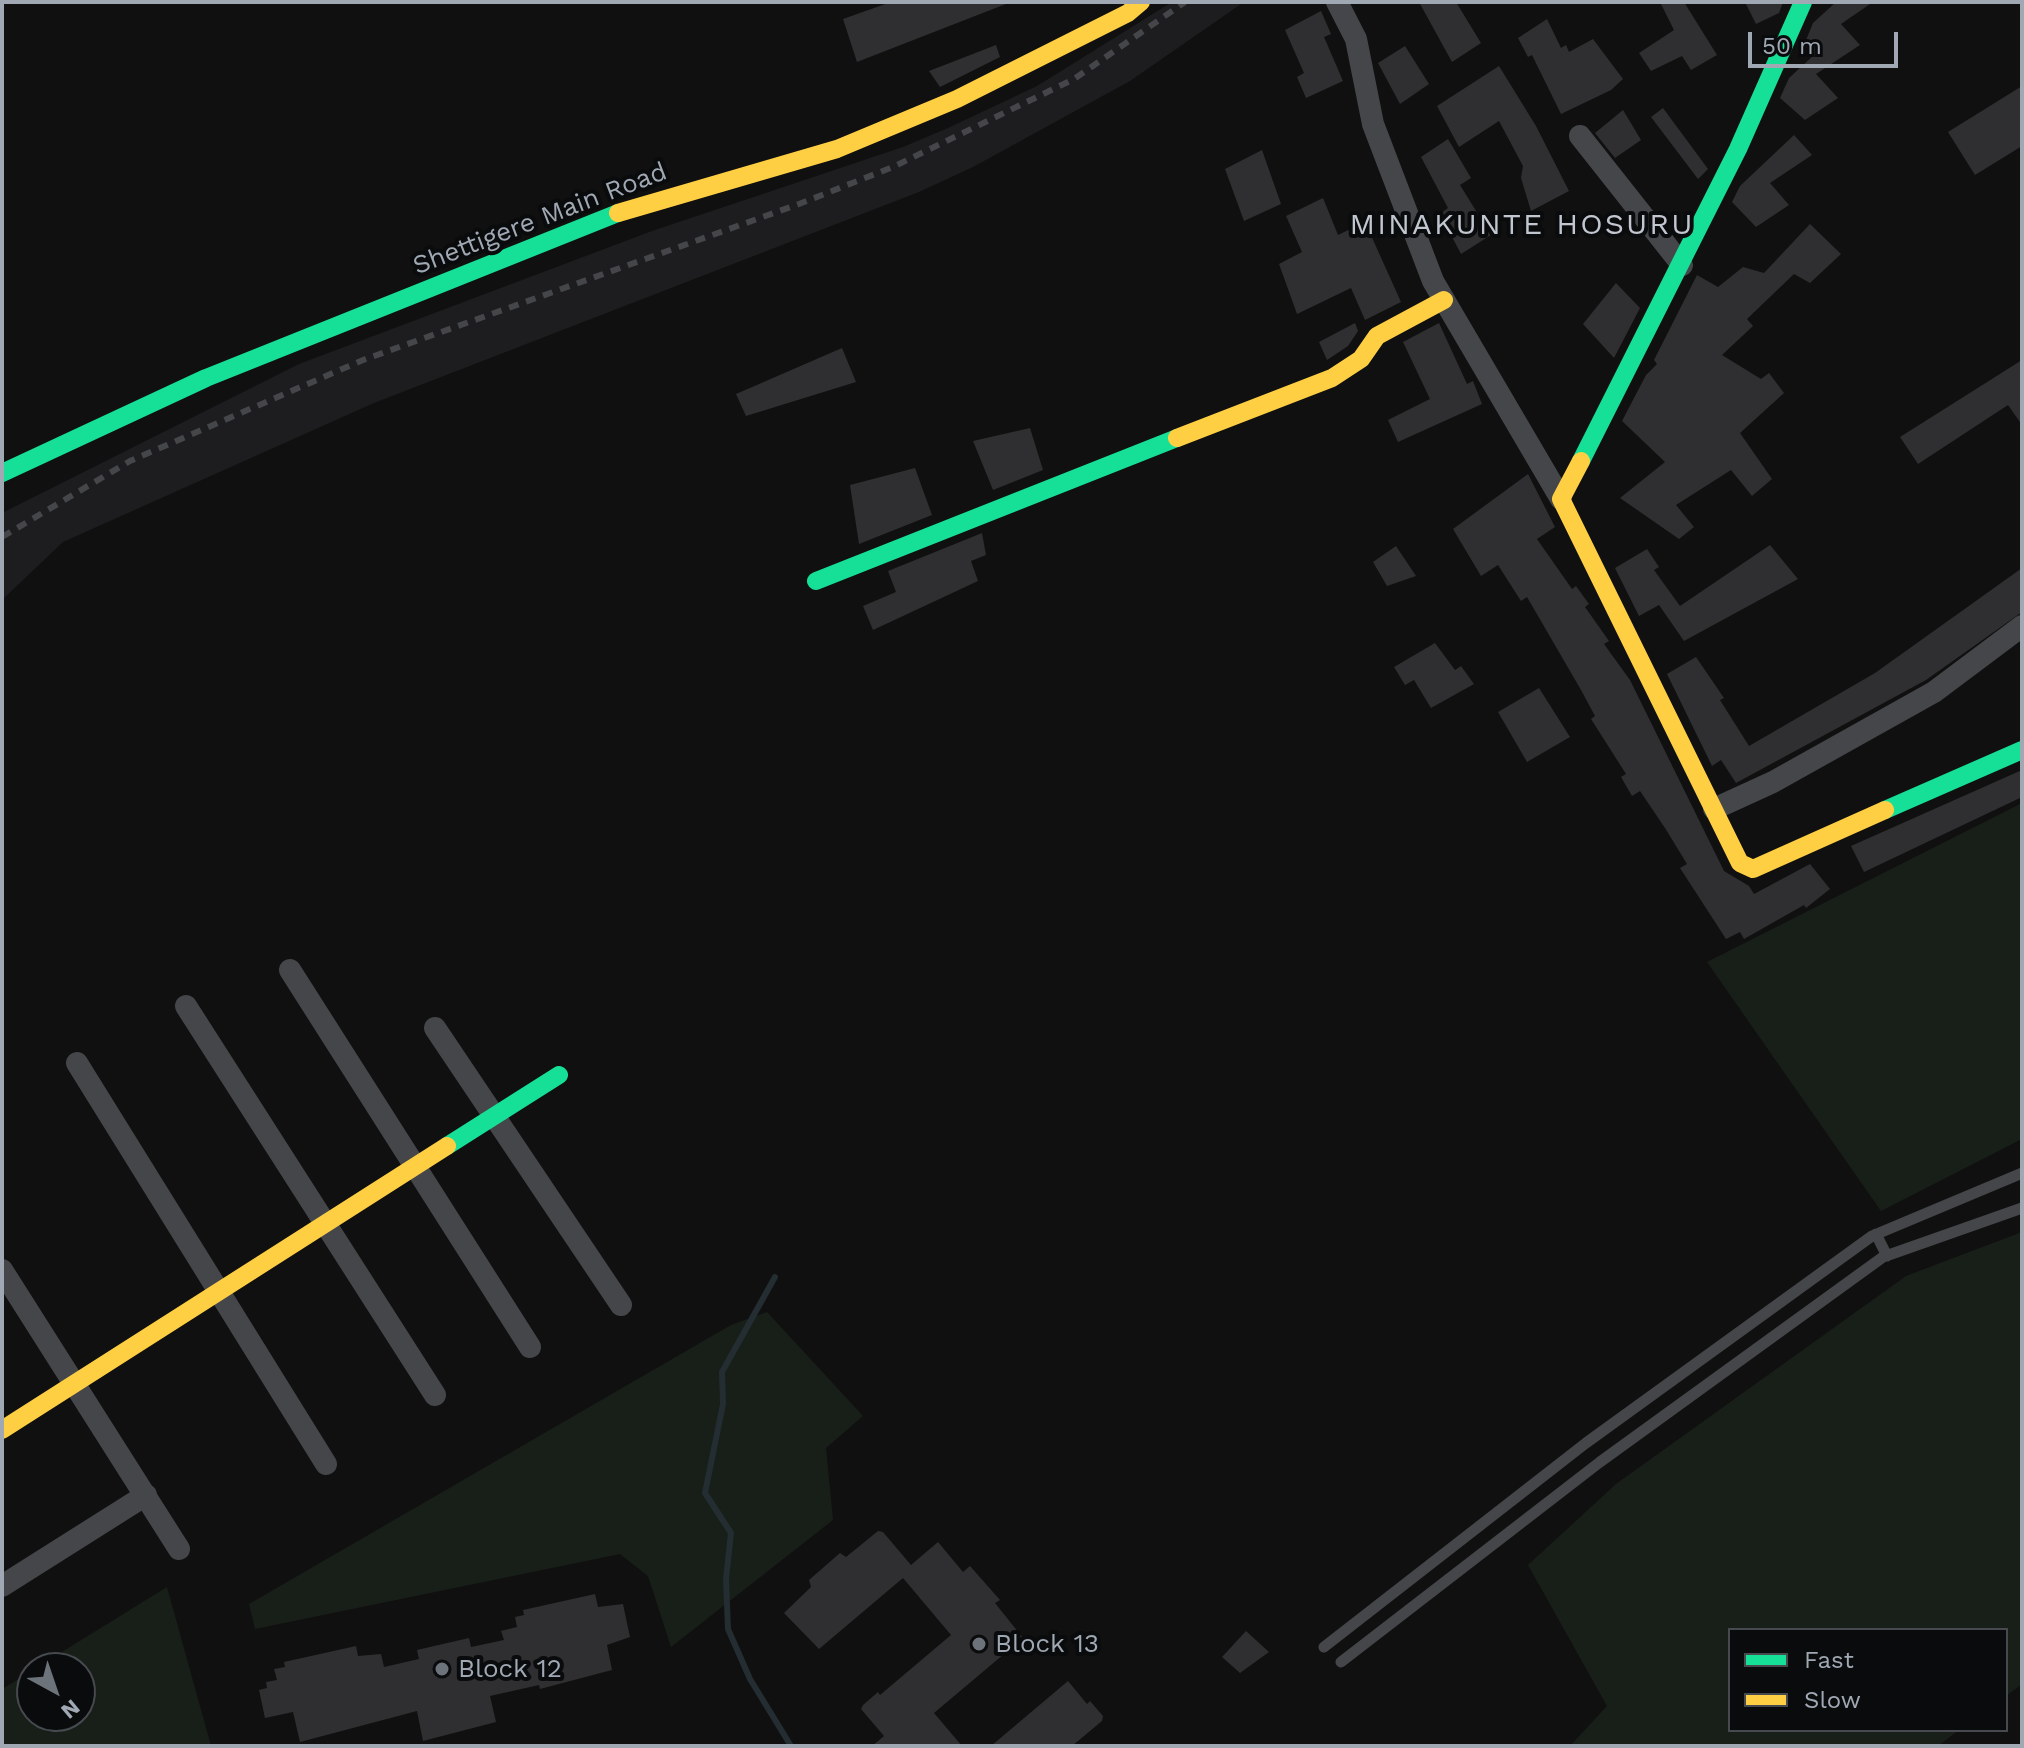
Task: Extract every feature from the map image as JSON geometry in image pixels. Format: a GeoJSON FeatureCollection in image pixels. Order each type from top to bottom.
{"type":"FeatureCollection","features":[{"type":"Feature","properties":{"kind":"street","name":"Shettigere Main Road"},"geometry":{"type":"LineString","coordinates":[[2,473],[206,378],[631,208],[837,149],[864,138],[957,99],[1128,13],[1141,2]]}},
{"type":"Feature","properties":{"kind":"street"},"geometry":{"type":"LineString","coordinates":[[1337,2],[1356,39],[1373,124],[1433,281],[1561,499],[1740,863],[1753,869],[2022,750]]}},
{"type":"Feature","properties":{"kind":"street"},"geometry":{"type":"LineString","coordinates":[[1561,499],[1682,265],[1803,2]]}},
{"type":"Feature","properties":{"kind":"street"},"geometry":{"type":"LineString","coordinates":[[1580,136],[1682,265]]}},
{"type":"Feature","properties":{"kind":"street"},"geometry":{"type":"LineString","coordinates":[[816,581],[1332,378],[1361,359],[1377,336],[1444,300]]}},
{"type":"Feature","properties":{"kind":"street"},"geometry":{"type":"LineString","coordinates":[[1714,809],[1773,782],[1934,692],[2022,626]]}},
{"type":"Feature","properties":{"kind":"street"},"geometry":{"type":"LineString","coordinates":[[290,970],[530,1347]]}},
{"type":"Feature","properties":{"kind":"street"},"geometry":{"type":"LineString","coordinates":[[186,1006],[435,1395]]}},
{"type":"Feature","properties":{"kind":"street"},"geometry":{"type":"LineString","coordinates":[[435,1028],[621,1305]]}},
{"type":"Feature","properties":{"kind":"street"},"geometry":{"type":"LineString","coordinates":[[77,1063],[326,1464]]}},
{"type":"Feature","properties":{"kind":"street"},"geometry":{"type":"LineString","coordinates":[[2,1430],[559,1075]]}},
{"type":"Feature","properties":{"kind":"street"},"geometry":{"type":"LineString","coordinates":[[2,1270],[179,1549]]}},
{"type":"Feature","properties":{"kind":"street"},"geometry":{"type":"LineString","coordinates":[[2,1586],[146,1495]]}},
{"type":"Feature","properties":{"kind":"lane"},"geometry":{"type":"LineString","coordinates":[[1324,1647],[1586,1443],[1876,1234],[2022,1173]]}},
{"type":"Feature","properties":{"kind":"lane"},"geometry":{"type":"LineString","coordinates":[[1341,1662],[1600,1462],[1887,1256],[2022,1208]]}},
{"type":"Feature","properties":{"kind":"lane"},"geometry":{"type":"LineString","coordinates":[[1876,1234],[1887,1256]]}},
{"type":"Feature","properties":{"kind":"shaded area"},"geometry":{"type":"Polygon","coordinates":[[[1172,2],[1244,2],[1130,81],[973,167],[919,192],[374,403],[63,542],[2,600],[2,513],[299,364],[652,231],[903,147],[948,128],[1037,86],[1172,2]]]}},
{"type":"Feature","properties":{"kind":"shaded area"},"geometry":{"type":"Polygon","coordinates":[[[2022,803],[2022,1139],[1881,1211],[1707,962],[2022,803]]]}},
{"type":"Feature","properties":{"kind":"shaded area"},"geometry":{"type":"Polygon","coordinates":[[[2022,1232],[2022,1684],[2008,1694],[2008,1628],[1728,1628],[1728,1732],[1956,1732],[1938,1746],[1570,1746],[1607,1706],[1528,1565],[1616,1484],[1906,1276],[2022,1232]]]}},
{"type":"Feature","properties":{"kind":"shaded area"},"geometry":{"type":"Polygon","coordinates":[[[767,1312],[863,1416],[826,1448],[833,1520],[671,1647],[648,1576],[620,1554],[255,1629],[249,1604],[731,1325],[767,1312]]]}},
{"type":"Feature","properties":{"kind":"shaded area"},"geometry":{"type":"Polygon","coordinates":[[[167,1587],[211,1746],[2,1746],[2,1689],[16,1681],[16,1732],[96,1732],[96,1652],[62,1652],[167,1587]]]}},
{"type":"Feature","properties":{"kind":"building"},"geometry":{"type":"Polygon","coordinates":[[[891,2],[1011,2],[857,62],[843,19],[891,2]]]}},
{"type":"Feature","properties":{"kind":"building"},"geometry":{"type":"Polygon","coordinates":[[[1419,2],[1456,2],[1481,43],[1452,62],[1419,2]]]}},
{"type":"Feature","properties":{"kind":"building"},"geometry":{"type":"Polygon","coordinates":[[[1660,2],[1684,2],[1717,55],[1691,70],[1682,56],[1651,71],[1639,53],[1674,30],[1660,2]]]}},
{"type":"Feature","properties":{"kind":"building"},"geometry":{"type":"Polygon","coordinates":[[[1745,2],[1783,2],[1779,13],[1756,24],[1745,2]]]}},
{"type":"Feature","properties":{"kind":"building"},"geometry":{"type":"Polygon","coordinates":[[[1836,2],[1873,2],[1841,24],[1860,45],[1816,74],[1838,98],[1805,120],[1780,98],[1789,78],[1814,55],[1804,45],[1813,23],[1836,2]]]}},
{"type":"Feature","properties":{"kind":"building"},"geometry":{"type":"Polygon","coordinates":[[[1321,11],[1331,34],[1324,37],[1343,81],[1306,98],[1297,77],[1304,73],[1285,30],[1321,11]]]}},
{"type":"Feature","properties":{"kind":"building"},"geometry":{"type":"Polygon","coordinates":[[[1547,19],[1561,48],[1566,45],[1569,52],[1593,39],[1623,79],[1611,90],[1561,114],[1532,55],[1528,57],[1518,38],[1547,19]]]}},
{"type":"Feature","properties":{"kind":"building"},"geometry":{"type":"Polygon","coordinates":[[[996,45],[1000,57],[940,87],[929,71],[996,45]]]}},
{"type":"Feature","properties":{"kind":"building"},"geometry":{"type":"Polygon","coordinates":[[[1405,46],[1429,84],[1400,104],[1378,63],[1405,46]]]}},
{"type":"Feature","properties":{"kind":"building"},"geometry":{"type":"Polygon","coordinates":[[[1499,66],[1536,126],[1569,191],[1531,211],[1521,178],[1523,166],[1499,121],[1459,147],[1437,106],[1499,66]]]}},
{"type":"Feature","properties":{"kind":"building"},"geometry":{"type":"Polygon","coordinates":[[[2022,86],[2022,146],[1975,175],[1948,132],[2022,86]]]}},
{"type":"Feature","properties":{"kind":"building"},"geometry":{"type":"Polygon","coordinates":[[[1663,108],[1708,169],[1698,179],[1651,117],[1663,108]]]}},
{"type":"Feature","properties":{"kind":"building"},"geometry":{"type":"Polygon","coordinates":[[[1623,110],[1641,140],[1615,158],[1595,133],[1623,110]]]}},
{"type":"Feature","properties":{"kind":"building"},"geometry":{"type":"Polygon","coordinates":[[[1794,135],[1812,155],[1770,183],[1789,205],[1756,227],[1732,202],[1740,186],[1794,135]]]}},
{"type":"Feature","properties":{"kind":"building"},"geometry":{"type":"Polygon","coordinates":[[[1448,139],[1471,178],[1460,185],[1491,235],[1461,254],[1440,214],[1448,208],[1421,157],[1448,139]]]}},
{"type":"Feature","properties":{"kind":"building"},"geometry":{"type":"Polygon","coordinates":[[[1262,150],[1281,204],[1244,221],[1225,169],[1262,150]]]}},
{"type":"Feature","properties":{"kind":"building"},"geometry":{"type":"Polygon","coordinates":[[[1323,198],[1338,235],[1365,222],[1401,302],[1365,320],[1351,288],[1297,314],[1279,264],[1302,252],[1286,216],[1323,198]]]}},
{"type":"Feature","properties":{"kind":"building"},"geometry":{"type":"Polygon","coordinates":[[[1810,224],[1841,254],[1810,283],[1794,274],[1747,319],[1753,326],[1722,355],[1761,379],[1769,373],[1784,393],[1740,433],[1772,479],[1752,496],[1731,470],[1676,505],[1694,527],[1679,539],[1620,498],[1665,462],[1622,421],[1646,375],[1657,364],[1654,360],[1697,275],[1718,287],[1743,267],[1764,273],[1810,224]]]}},
{"type":"Feature","properties":{"kind":"building"},"geometry":{"type":"Polygon","coordinates":[[[1616,283],[1640,308],[1614,358],[1583,324],[1616,283]]]}},
{"type":"Feature","properties":{"kind":"building"},"geometry":{"type":"Polygon","coordinates":[[[1355,323],[1358,331],[1348,346],[1327,360],[1319,342],[1355,323]]]}},
{"type":"Feature","properties":{"kind":"building"},"geometry":{"type":"Polygon","coordinates":[[[1439,323],[1467,384],[1473,381],[1482,404],[1398,442],[1388,420],[1430,399],[1403,342],[1439,323]]]}},
{"type":"Feature","properties":{"kind":"building"},"geometry":{"type":"Polygon","coordinates":[[[842,348],[856,382],[746,416],[736,394],[842,348]]]}},
{"type":"Feature","properties":{"kind":"building"},"geometry":{"type":"Polygon","coordinates":[[[2022,360],[2022,425],[2008,405],[1918,464],[1900,437],[2022,360]]]}},
{"type":"Feature","properties":{"kind":"building"},"geometry":{"type":"Polygon","coordinates":[[[1030,428],[1043,470],[993,490],[973,441],[1030,428]]]}},
{"type":"Feature","properties":{"kind":"building"},"geometry":{"type":"Polygon","coordinates":[[[915,468],[932,515],[859,544],[850,485],[915,468]]]}},
{"type":"Feature","properties":{"kind":"building"},"geometry":{"type":"Polygon","coordinates":[[[1528,474],[1555,527],[1537,539],[1572,589],[1576,586],[1589,604],[1585,607],[1609,641],[1604,644],[1630,680],[1724,871],[1749,886],[1754,894],[1810,864],[1830,889],[1806,908],[1804,905],[1744,939],[1740,932],[1726,939],[1680,868],[1687,864],[1665,828],[1640,791],[1632,796],[1621,777],[1626,774],[1591,719],[1595,716],[1527,597],[1521,601],[1498,565],[1481,576],[1453,529],[1528,474]]]}},
{"type":"Feature","properties":{"kind":"building"},"geometry":{"type":"Polygon","coordinates":[[[982,533],[986,555],[971,561],[978,581],[873,630],[863,606],[896,592],[888,571],[982,533]]]}},
{"type":"Feature","properties":{"kind":"building"},"geometry":{"type":"Polygon","coordinates":[[[1770,545],[1798,579],[1684,641],[1659,605],[1639,616],[1615,568],[1647,549],[1659,567],[1654,570],[1680,606],[1770,545]]]}},
{"type":"Feature","properties":{"kind":"building"},"geometry":{"type":"Polygon","coordinates":[[[1396,546],[1416,576],[1387,586],[1373,562],[1396,546]]]}},
{"type":"Feature","properties":{"kind":"building"},"geometry":{"type":"Polygon","coordinates":[[[2022,568],[2022,612],[1926,680],[1736,783],[1721,760],[1712,766],[1667,674],[1696,657],[1724,698],[1720,700],[1749,746],[1875,673],[2022,568]]]}},
{"type":"Feature","properties":{"kind":"building"},"geometry":{"type":"Polygon","coordinates":[[[1435,643],[1455,670],[1461,666],[1474,684],[1431,708],[1414,680],[1405,685],[1394,667],[1435,643]]]}},
{"type":"Feature","properties":{"kind":"building"},"geometry":{"type":"Polygon","coordinates":[[[1539,688],[1570,737],[1527,762],[1498,712],[1539,688]]]}},
{"type":"Feature","properties":{"kind":"building"},"geometry":{"type":"Polygon","coordinates":[[[2022,770],[2022,797],[1864,872],[1851,846],[2022,770]]]}},
{"type":"Feature","properties":{"kind":"building","name":"Block 13"},"geometry":{"type":"Polygon","coordinates":[[[878,1531],[883,1532],[911,1565],[938,1542],[963,1572],[970,1566],[1000,1600],[995,1603],[1023,1638],[934,1713],[962,1746],[872,1746],[884,1736],[861,1709],[863,1705],[878,1692],[880,1695],[951,1635],[903,1578],[819,1649],[784,1613],[811,1587],[809,1580],[840,1553],[846,1557],[878,1531]]]}},
{"type":"Feature","properties":{"kind":"building","name":"Block 12"},"geometry":{"type":"Polygon","coordinates":[[[595,1594],[598,1607],[623,1604],[630,1637],[607,1645],[612,1670],[540,1689],[539,1685],[490,1696],[496,1722],[423,1741],[417,1711],[300,1742],[293,1712],[265,1718],[259,1690],[267,1688],[266,1682],[277,1680],[274,1669],[285,1667],[284,1662],[356,1646],[358,1656],[381,1654],[384,1667],[419,1659],[417,1650],[469,1638],[471,1647],[504,1640],[501,1631],[517,1627],[515,1617],[524,1615],[523,1610],[595,1594]]]}},
{"type":"Feature","properties":{"kind":"building"},"geometry":{"type":"Polygon","coordinates":[[[1246,1631],[1269,1652],[1240,1673],[1222,1657],[1246,1631]]]}},
{"type":"Feature","properties":{"kind":"building","name":"Block 13"},"geometry":{"type":"Polygon","coordinates":[[[1068,1681],[1087,1704],[1090,1701],[1103,1716],[1102,1721],[1072,1746],[991,1746],[1068,1681]]]}},
{"type":"Feature","properties":{"kind":"waterway"},"geometry":{"type":"LineString","coordinates":[[775,1277],[722,1372],[723,1404],[705,1493],[731,1533],[726,1579],[728,1629],[750,1679],[791,1746]]}},
{"type":"Feature","properties":{"kind":"railway"},"geometry":{"type":"LineString","coordinates":[[2,537],[130,461],[363,360],[799,204],[893,167],[1074,79],[1185,2]]}},
{"type":"Feature","properties":{"kind":"traffic: fast"},"geometry":{"type":"LineString","coordinates":[[1581,461],[1738,149],[1803,2]]}},
{"type":"Feature","properties":{"kind":"traffic: fast"},"geometry":{"type":"LineString","coordinates":[[2,473],[206,378],[618,213]]}},
{"type":"Feature","properties":{"kind":"traffic: fast"},"geometry":{"type":"LineString","coordinates":[[816,581],[1177,438]]}},
{"type":"Feature","properties":{"kind":"traffic: fast"},"geometry":{"type":"LineString","coordinates":[[1885,810],[2022,750]]}},
{"type":"Feature","properties":{"kind":"traffic: fast"},"geometry":{"type":"LineString","coordinates":[[447,1146],[559,1075]]}},
{"type":"Feature","properties":{"kind":"traffic: slow"},"geometry":{"type":"LineString","coordinates":[[618,213],[837,149],[957,99],[1128,13],[1141,2]]}},
{"type":"Feature","properties":{"kind":"traffic: slow"},"geometry":{"type":"LineString","coordinates":[[1177,438],[1332,378],[1361,359],[1377,336],[1444,300]]}},
{"type":"Feature","properties":{"kind":"traffic: slow"},"geometry":{"type":"LineString","coordinates":[[1581,461],[1561,499],[1740,863],[1753,869],[1885,810]]}},
{"type":"Feature","properties":{"kind":"traffic: slow"},"geometry":{"type":"LineString","coordinates":[[2,1430],[447,1146]]}},
{"type":"Feature","properties":{"kind":"place","name":"Block 13"},"geometry":{"type":"Point","coordinates":[979,1644]}},
{"type":"Feature","properties":{"kind":"place","name":"Block 12"},"geometry":{"type":"Point","coordinates":[442,1669]}},
{"type":"Feature","properties":{"kind":"district","name":"MINAKUNTE HOSURU"},"geometry":{"type":"Point","coordinates":[1522,225]}}]}
